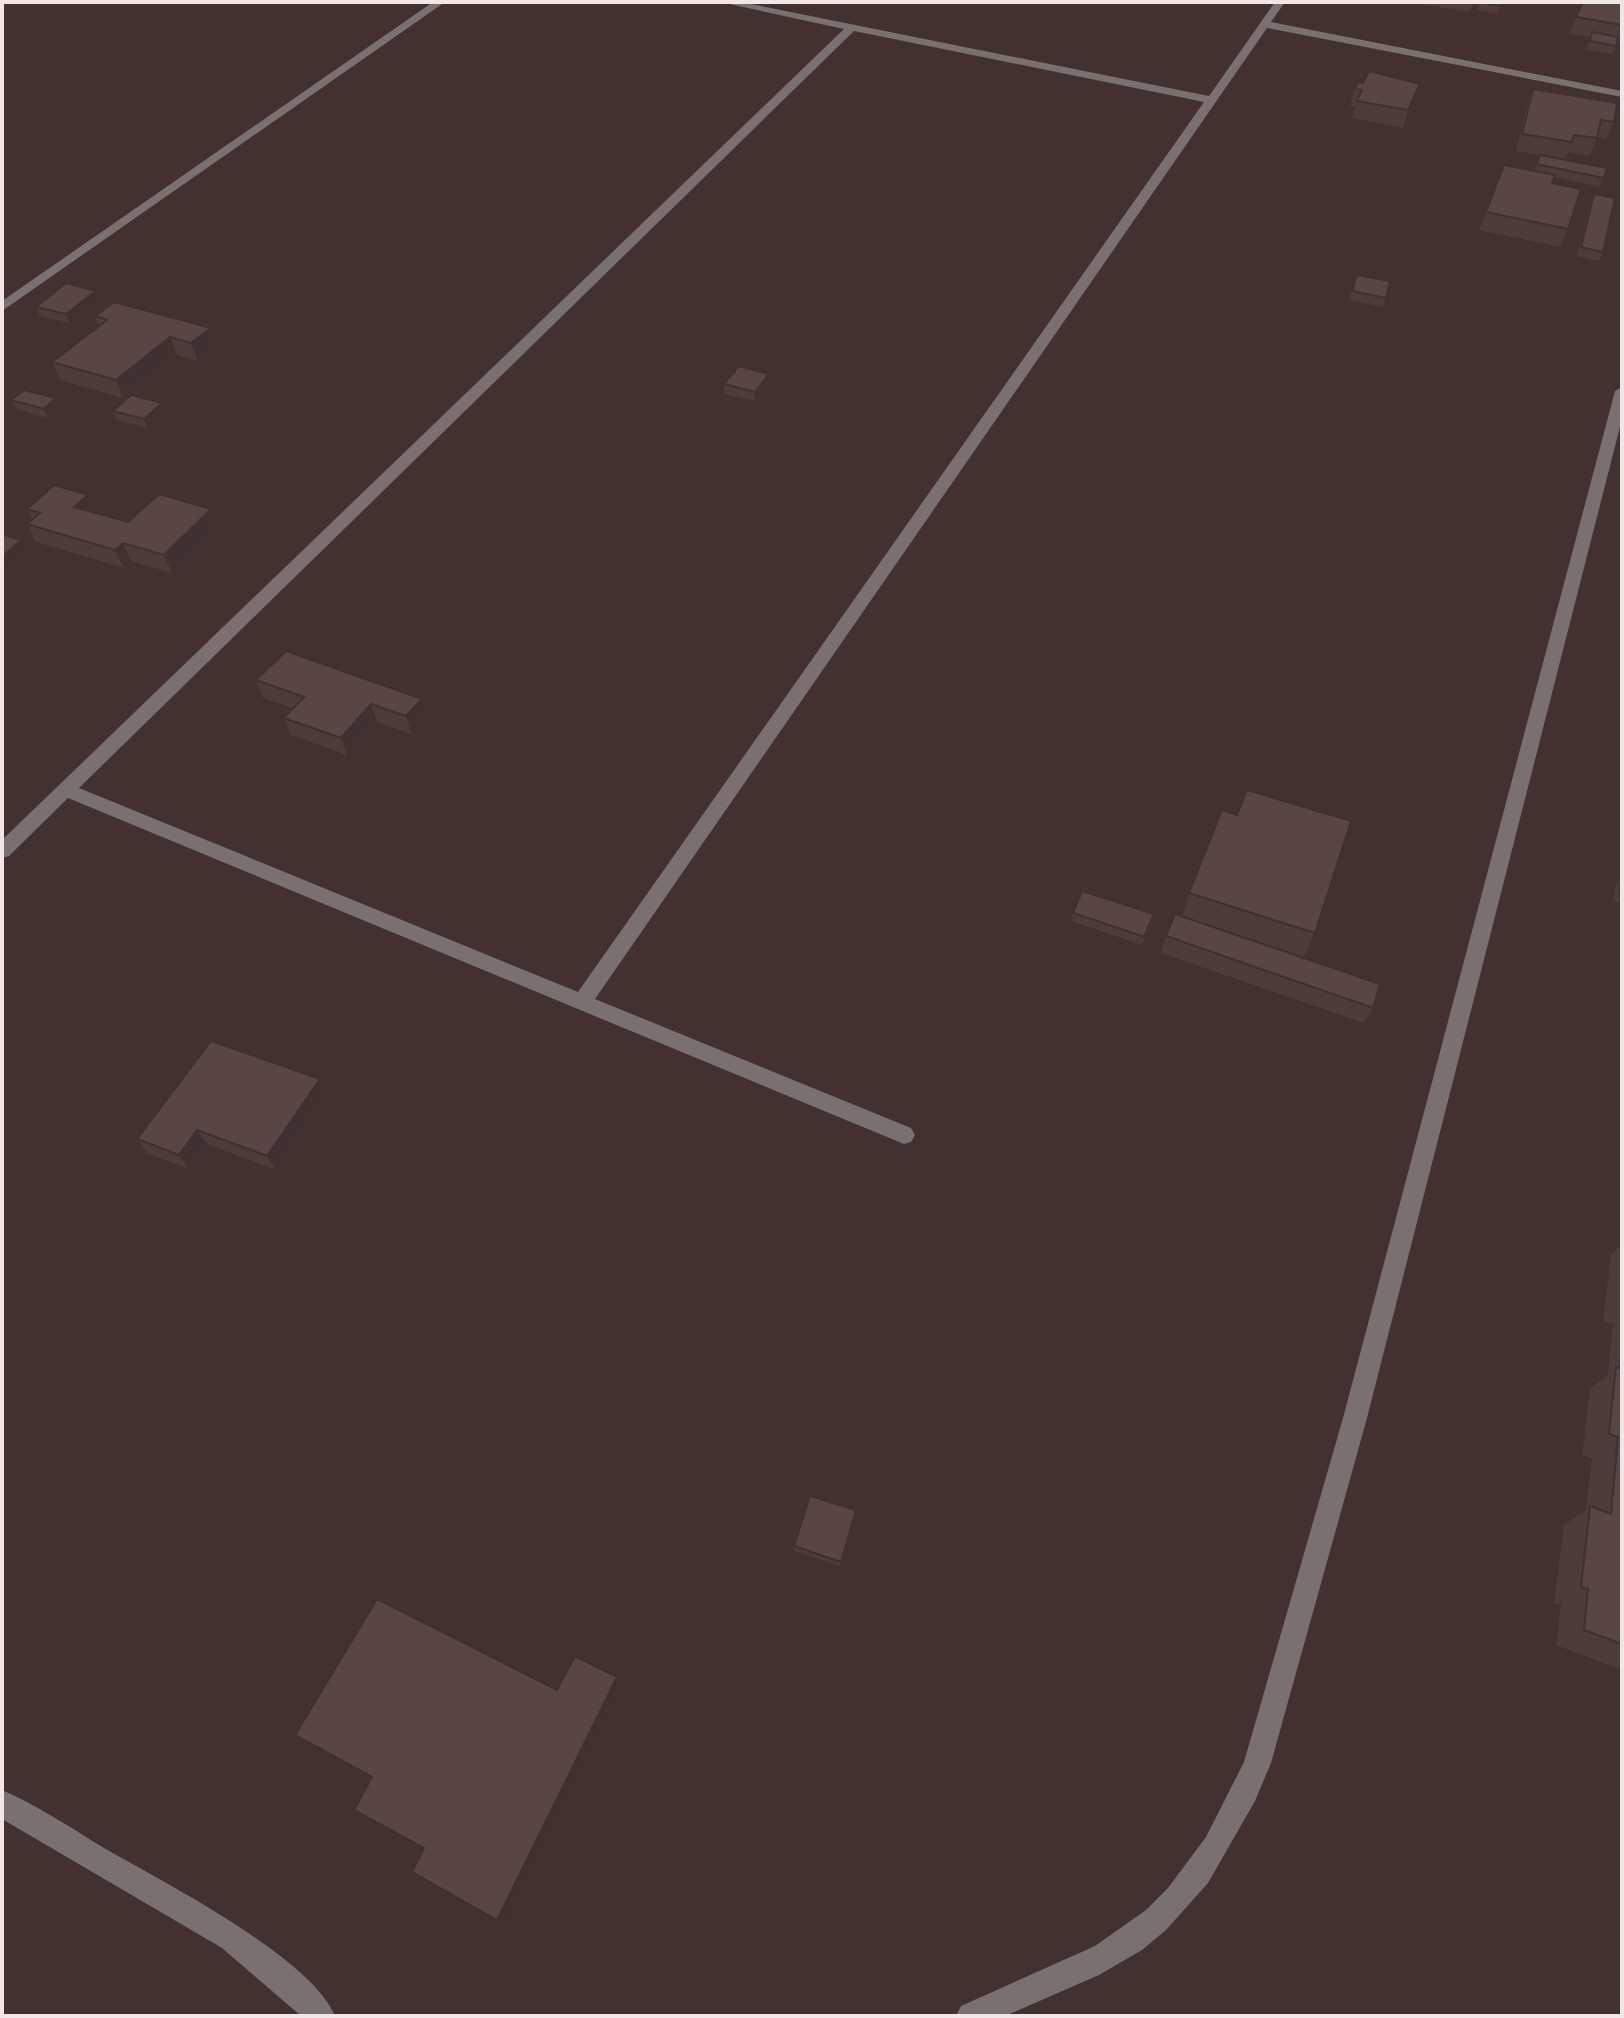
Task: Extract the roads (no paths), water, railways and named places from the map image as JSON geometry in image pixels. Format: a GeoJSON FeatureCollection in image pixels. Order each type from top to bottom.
{"type":"FeatureCollection","features":[{"type":"Feature","properties":{"kind":"street"},"geometry":{"type":"LineString","coordinates":[[2,307],[440,2]]}},
{"type":"Feature","properties":{"kind":"street"},"geometry":{"type":"LineString","coordinates":[[725,2],[1212,100]]}},
{"type":"Feature","properties":{"kind":"street"},"geometry":{"type":"LineString","coordinates":[[582,1002],[1280,2]]}},
{"type":"Feature","properties":{"kind":"street"},"geometry":{"type":"LineString","coordinates":[[1265,24],[1622,94]]}},
{"type":"Feature","properties":{"kind":"street"},"geometry":{"type":"LineString","coordinates":[[2,851],[852,27]]}},
{"type":"Feature","properties":{"kind":"street"},"geometry":{"type":"LineString","coordinates":[[971,2016],[1108,1955],[1149,1926],[1199,1871],[1239,1809],[1257,1763],[1355,1418],[1622,391]]}},
{"type":"Feature","properties":{"kind":"street"},"geometry":{"type":"LineString","coordinates":[[67,790],[904,1135]]}},
{"type":"Feature","properties":{"kind":"street"},"geometry":{"type":"LineString","coordinates":[[2,1804],[232,1938],[300,1993],[320,2016]]}}]}
